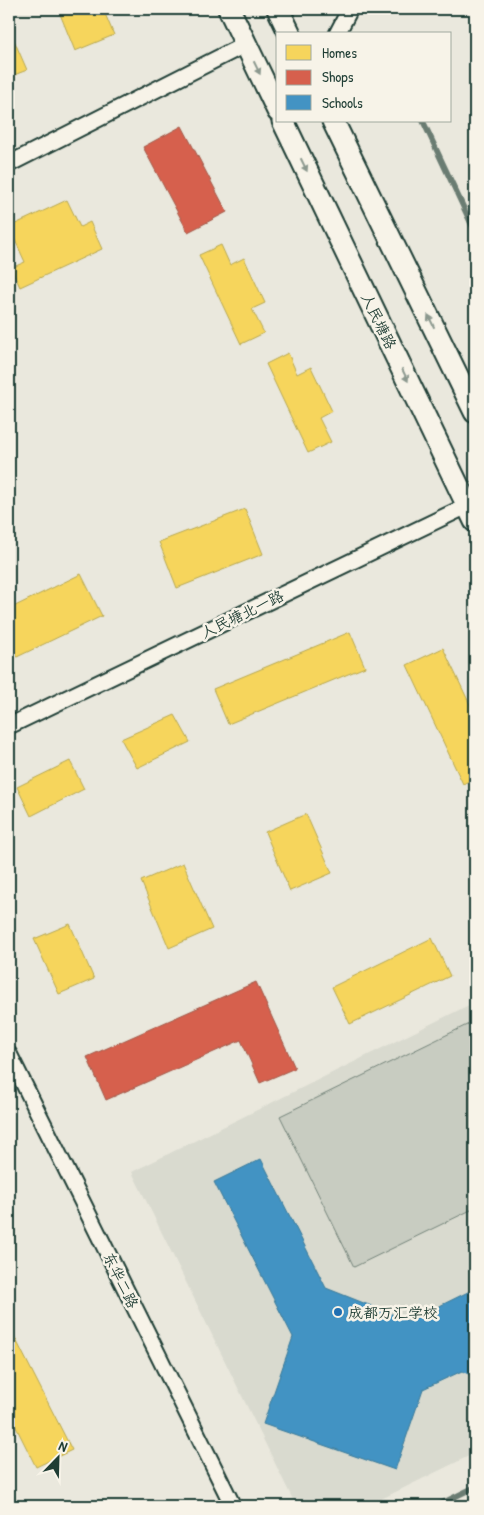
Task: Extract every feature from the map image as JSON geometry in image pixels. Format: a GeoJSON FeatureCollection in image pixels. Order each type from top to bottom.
{"type":"FeatureCollection","features":[{"type":"Feature","properties":{"kind":"main road"},"geometry":{"type":"LineString","coordinates":[[229,9],[276,107]]}},
{"type":"Feature","properties":{"kind":"main road"},"geometry":{"type":"LineString","coordinates":[[278,9],[289,32]]}},
{"type":"Feature","properties":{"kind":"main road","name":"人民塘路"},"geometry":{"type":"LineString","coordinates":[[283,122],[473,509]]}},
{"type":"Feature","properties":{"kind":"main road"},"geometry":{"type":"LineString","coordinates":[[333,122],[475,412]]}},
{"type":"Feature","properties":{"kind":"street"},"geometry":{"type":"LineString","coordinates":[[338,32],[350,9]]}},
{"type":"Feature","properties":{"kind":"street"},"geometry":{"type":"LineString","coordinates":[[9,164],[246,44]]}},
{"type":"Feature","properties":{"kind":"street","name":"人民塘北一路"},"geometry":{"type":"LineString","coordinates":[[9,726],[473,509]]}},
{"type":"Feature","properties":{"kind":"street","name":"东华二路"},"geometry":{"type":"LineString","coordinates":[[9,1054],[233,1506]]}},
{"type":"Feature","properties":{"kind":"shaded area","name":"成都万汇学校"},"geometry":{"type":"Polygon","coordinates":[[[475,1002],[475,1453],[367,1506],[296,1506],[132,1172],[475,1002]]]}},
{"type":"Feature","properties":{"kind":"shaded area"},"geometry":{"type":"Polygon","coordinates":[[[475,1021],[475,1208],[354,1267],[280,1116],[475,1021]]]}},
{"type":"Feature","properties":{"kind":"building: Homes"},"geometry":{"type":"Polygon","coordinates":[[[58,9],[103,9],[114,35],[75,51],[58,9]]]}},
{"type":"Feature","properties":{"kind":"building: Homes"},"geometry":{"type":"Polygon","coordinates":[[[9,32],[27,70],[9,77],[9,32]]]}},
{"type":"Feature","properties":{"kind":"building: Homes"},"geometry":{"type":"Polygon","coordinates":[[[67,200],[80,227],[90,222],[102,249],[20,287],[11,268],[25,262],[9,227],[67,200]]]}},
{"type":"Feature","properties":{"kind":"building: Homes"},"geometry":{"type":"Polygon","coordinates":[[[221,245],[230,265],[244,258],[265,303],[252,309],[264,333],[241,344],[199,255],[221,245]]]}},
{"type":"Feature","properties":{"kind":"building: Homes"},"geometry":{"type":"Polygon","coordinates":[[[288,353],[297,374],[311,367],[332,411],[319,418],[331,442],[308,453],[266,364],[288,353]]]}},
{"type":"Feature","properties":{"kind":"building: Homes"},"geometry":{"type":"Polygon","coordinates":[[[245,509],[263,554],[177,588],[159,542],[245,509]]]}},
{"type":"Feature","properties":{"kind":"building: Homes"},"geometry":{"type":"Polygon","coordinates":[[[81,574],[102,616],[17,657],[9,639],[9,609],[81,574]]]}},
{"type":"Feature","properties":{"kind":"building: Homes"},"geometry":{"type":"Polygon","coordinates":[[[350,632],[365,667],[228,724],[213,689],[350,632]]]}},
{"type":"Feature","properties":{"kind":"building: Homes"},"geometry":{"type":"Polygon","coordinates":[[[443,648],[475,715],[475,778],[463,784],[407,665],[443,648]]]}},
{"type":"Feature","properties":{"kind":"building: Homes"},"geometry":{"type":"Polygon","coordinates":[[[175,715],[190,742],[137,768],[121,739],[175,715]]]}},
{"type":"Feature","properties":{"kind":"building: Homes"},"geometry":{"type":"Polygon","coordinates":[[[70,761],[84,789],[31,816],[17,787],[70,761]]]}},
{"type":"Feature","properties":{"kind":"building: Homes"},"geometry":{"type":"Polygon","coordinates":[[[306,814],[332,873],[290,891],[265,832],[306,814]]]}},
{"type":"Feature","properties":{"kind":"building: Homes"},"geometry":{"type":"Polygon","coordinates":[[[183,863],[212,929],[169,948],[141,881],[183,863]]]}},
{"type":"Feature","properties":{"kind":"building: Homes"},"geometry":{"type":"Polygon","coordinates":[[[70,924],[94,979],[59,994],[34,939],[70,924]]]}},
{"type":"Feature","properties":{"kind":"building: Homes"},"geometry":{"type":"Polygon","coordinates":[[[432,938],[450,976],[350,1024],[332,987],[432,938]]]}},
{"type":"Feature","properties":{"kind":"building: Homes"},"geometry":{"type":"Polygon","coordinates":[[[9,1326],[72,1450],[36,1467],[9,1413],[9,1326]]]}},
{"type":"Feature","properties":{"kind":"building: Shops"},"geometry":{"type":"Polygon","coordinates":[[[182,126],[227,212],[188,232],[143,147],[182,126]]]}},
{"type":"Feature","properties":{"kind":"building: Shops"},"geometry":{"type":"Polygon","coordinates":[[[256,982],[295,1068],[260,1083],[241,1040],[106,1100],[87,1057],[256,982]]]}},
{"type":"Feature","properties":{"kind":"building: Schools"},"geometry":{"type":"Polygon","coordinates":[[[261,1159],[326,1288],[409,1321],[470,1291],[475,1293],[475,1377],[462,1371],[423,1389],[395,1470],[263,1424],[293,1337],[214,1182],[261,1159]]]}},
{"type":"Feature","properties":{"kind":"waterway"},"geometry":{"type":"LineString","coordinates":[[423,122],[475,232]]}},
{"type":"Feature","properties":{"kind":"waterway"},"geometry":{"type":"LineString","coordinates":[[436,1506],[475,1487]]}},
{"type":"Feature","properties":{"kind":"place","name":"成都万汇学校"},"geometry":{"type":"Point","coordinates":[338,1312]}}]}
